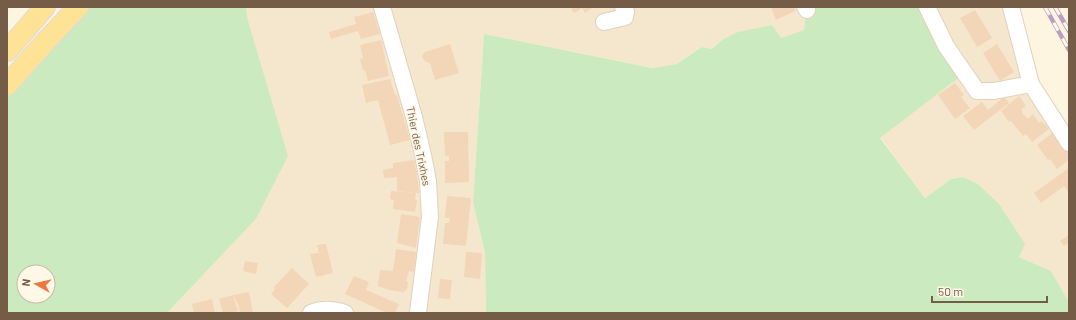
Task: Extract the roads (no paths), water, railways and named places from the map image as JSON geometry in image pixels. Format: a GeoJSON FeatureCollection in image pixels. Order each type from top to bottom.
{"type":"FeatureCollection","features":[{"type":"Feature","properties":{"kind":"main road"},"geometry":{"type":"LineString","coordinates":[[7,51],[45,7]]}},
{"type":"Feature","properties":{"kind":"main road"},"geometry":{"type":"LineString","coordinates":[[7,85],[46,40],[78,7]]}},
{"type":"Feature","properties":{"kind":"street","name":"Thier des Trixhes"},"geometry":{"type":"LineString","coordinates":[[382,7],[420,138],[428,181],[430,217],[418,313]]}},
{"type":"Feature","properties":{"kind":"street"},"geometry":{"type":"LineString","coordinates":[[604,22],[625,17],[626,11],[623,7]]}},
{"type":"Feature","properties":{"kind":"street"},"geometry":{"type":"LineString","coordinates":[[927,7],[946,46],[977,91],[994,91],[1031,84]]}},
{"type":"Feature","properties":{"kind":"street"},"geometry":{"type":"LineString","coordinates":[[1011,7],[1031,84],[1069,143]]}},
{"type":"Feature","properties":{"kind":"street"},"geometry":{"type":"LineString","coordinates":[[311,313],[319,310],[331,310],[345,313]]}},
{"type":"Feature","properties":{"kind":"railway"},"geometry":{"type":"LineString","coordinates":[[1045,7],[1069,50]]}},
{"type":"Feature","properties":{"kind":"railway"},"geometry":{"type":"LineString","coordinates":[[1055,7],[1069,31]]}}]}
